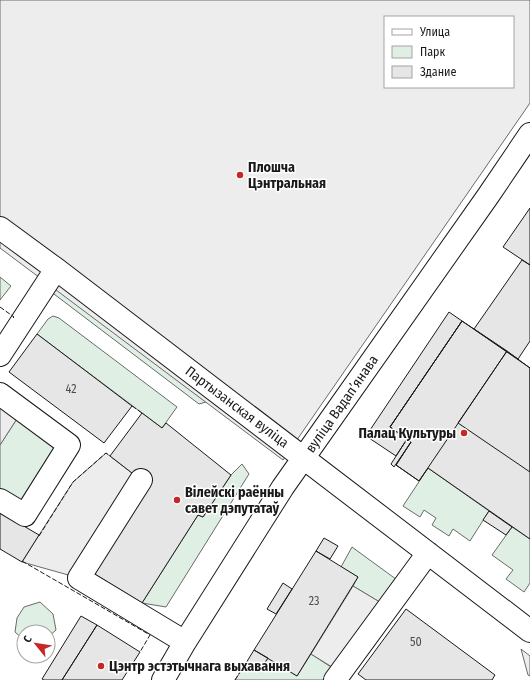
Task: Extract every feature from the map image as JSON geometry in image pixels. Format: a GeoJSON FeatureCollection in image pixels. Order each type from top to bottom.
{"type":"FeatureCollection","features":[{"type":"Feature","properties":{"kind":"street","name":"вуліца Вадапʼянава"},"geometry":{"type":"LineString","coordinates":[[163,680],[185,642],[283,487],[484,203],[530,134]]}},
{"type":"Feature","properties":{"kind":"street","name":"Партызанская вуліца"},"geometry":{"type":"LineString","coordinates":[[0,228],[273,434],[530,631]]}},
{"type":"Feature","properties":{"kind":"street"},"geometry":{"type":"LineString","coordinates":[[0,355],[56,269]]}},
{"type":"Feature","properties":{"kind":"street"},"geometry":{"type":"LineString","coordinates":[[0,394],[69,445],[25,515],[0,500]]}},
{"type":"Feature","properties":{"kind":"street"},"geometry":{"type":"LineString","coordinates":[[141,480],[79,578],[185,642]]}},
{"type":"Feature","properties":{"kind":"street"},"geometry":{"type":"LineString","coordinates":[[335,680],[428,553]]}},
{"type":"Feature","properties":{"kind":"green space"},"geometry":{"type":"Polygon","coordinates":[[[0,277],[11,286],[0,300],[0,277]]]}},
{"type":"Feature","properties":{"kind":"green space"},"geometry":{"type":"Polygon","coordinates":[[[54,286],[206,402],[199,404],[50,291],[54,286]]]}},
{"type":"Feature","properties":{"kind":"green space"},"geometry":{"type":"Polygon","coordinates":[[[53,316],[59,318],[177,407],[162,428],[37,334],[48,319],[53,316]]]}},
{"type":"Feature","properties":{"kind":"green space"},"geometry":{"type":"Polygon","coordinates":[[[22,411],[69,445],[25,515],[0,500],[0,445],[22,411]]]}},
{"type":"Feature","properties":{"kind":"green space"},"geometry":{"type":"Polygon","coordinates":[[[242,464],[249,474],[166,607],[142,603],[198,515],[203,517],[231,475],[242,464]]]}},
{"type":"Feature","properties":{"kind":"green space"},"geometry":{"type":"Polygon","coordinates":[[[428,468],[489,511],[470,541],[453,529],[449,536],[432,525],[436,518],[424,510],[420,517],[403,506],[428,468]]]}},
{"type":"Feature","properties":{"kind":"green space"},"geometry":{"type":"Polygon","coordinates":[[[512,527],[530,539],[530,583],[524,592],[506,579],[513,570],[492,555],[512,527]]]}},
{"type":"Feature","properties":{"kind":"green space"},"geometry":{"type":"Polygon","coordinates":[[[352,547],[404,585],[388,607],[353,586],[358,577],[341,567],[352,547]]]}},
{"type":"Feature","properties":{"kind":"green space"},"geometry":{"type":"Polygon","coordinates":[[[40,602],[53,614],[55,624],[16,624],[17,618],[24,607],[40,602]]]}},
{"type":"Feature","properties":{"kind":"green space"},"geometry":{"type":"Polygon","coordinates":[[[311,654],[331,667],[323,680],[235,680],[246,663],[259,671],[268,658],[297,676],[311,654]]]}},
{"type":"Feature","properties":{"kind":"shaded area","name":"Плошча Цэнтральная"},"geometry":{"type":"Polygon","coordinates":[[[0,0],[530,0],[530,103],[283,460],[0,248],[0,0]]]}},
{"type":"Feature","properties":{"kind":"shaded area"},"geometry":{"type":"Polygon","coordinates":[[[0,394],[22,411],[0,445],[0,394]]]}},
{"type":"Feature","properties":{"kind":"shaded area"},"geometry":{"type":"Polygon","coordinates":[[[106,453],[141,480],[79,578],[22,562],[73,482],[106,453]]]}},
{"type":"Feature","properties":{"kind":"shaded area"},"geometry":{"type":"Polygon","coordinates":[[[353,586],[388,607],[340,672],[311,654],[353,586]]]}},
{"type":"Feature","properties":{"kind":"shaded area"},"geometry":{"type":"Polygon","coordinates":[[[521,649],[530,656],[530,676],[528,675],[521,649]]]}},
{"type":"Feature","properties":{"kind":"building"},"geometry":{"type":"Polygon","coordinates":[[[530,208],[530,265],[503,247],[530,208]]]}},
{"type":"Feature","properties":{"kind":"building"},"geometry":{"type":"Polygon","coordinates":[[[522,260],[530,265],[530,341],[518,359],[474,329],[522,260]]]}},
{"type":"Feature","properties":{"kind":"building"},"geometry":{"type":"Polygon","coordinates":[[[449,312],[462,321],[390,427],[407,439],[396,456],[366,436],[449,312]]]}},
{"type":"Feature","properties":{"kind":"building","name":"Палац Культуры"},"geometry":{"type":"Polygon","coordinates":[[[462,321],[530,368],[530,539],[428,468],[419,481],[396,465],[411,442],[390,427],[462,321]]]}},
{"type":"Feature","properties":{"kind":"building"},"geometry":{"type":"Polygon","coordinates":[[[462,321],[507,351],[419,481],[396,465],[411,442],[390,427],[462,321]]]}},
{"type":"Feature","properties":{"kind":"building"},"geometry":{"type":"Polygon","coordinates":[[[37,334],[132,406],[104,443],[9,372],[37,334]]]}},
{"type":"Feature","properties":{"kind":"building"},"geometry":{"type":"Polygon","coordinates":[[[507,351],[530,368],[530,472],[458,423],[507,351]]]}},
{"type":"Feature","properties":{"kind":"building","name":"Вілейскі раённы савет дэпутатаў"},"geometry":{"type":"Polygon","coordinates":[[[142,413],[162,428],[166,423],[231,475],[203,517],[198,515],[142,603],[93,573],[141,480],[110,456],[142,413]]]}},
{"type":"Feature","properties":{"kind":"building"},"geometry":{"type":"Polygon","coordinates":[[[407,439],[411,442],[394,467],[391,464],[407,439]]]}},
{"type":"Feature","properties":{"kind":"building"},"geometry":{"type":"Polygon","coordinates":[[[489,511],[512,527],[506,535],[483,520],[489,511]]]}},
{"type":"Feature","properties":{"kind":"building"},"geometry":{"type":"Polygon","coordinates":[[[0,512],[39,535],[22,562],[0,549],[0,512]]]}},
{"type":"Feature","properties":{"kind":"building"},"geometry":{"type":"Polygon","coordinates":[[[324,538],[338,546],[330,559],[316,551],[324,538]]]}},
{"type":"Feature","properties":{"kind":"building"},"geometry":{"type":"Polygon","coordinates":[[[316,551],[358,577],[297,676],[254,650],[316,551]]]}},
{"type":"Feature","properties":{"kind":"building"},"geometry":{"type":"Polygon","coordinates":[[[283,583],[292,589],[276,614],[267,609],[283,583]]]}},
{"type":"Feature","properties":{"kind":"building"},"geometry":{"type":"Polygon","coordinates":[[[406,609],[495,675],[492,680],[366,680],[358,674],[406,609]]]}},
{"type":"Feature","properties":{"kind":"building"},"geometry":{"type":"Polygon","coordinates":[[[81,616],[97,625],[62,680],[42,679],[51,664],[56,664],[56,656],[81,616]]]}},
{"type":"Feature","properties":{"kind":"building","name":"Цэнтр эстэтычнага выхавання"},"geometry":{"type":"Polygon","coordinates":[[[97,625],[140,652],[122,680],[62,680],[97,625]]]}},
{"type":"Feature","properties":{"kind":"building"},"geometry":{"type":"Polygon","coordinates":[[[254,650],[268,658],[259,671],[246,663],[254,650]]]}},
{"type":"Feature","properties":{"kind":"fence"},"geometry":{"type":"LineString","coordinates":[[0,307],[14,317],[13,318]]}},
{"type":"Feature","properties":{"kind":"fence"},"geometry":{"type":"LineString","coordinates":[[132,406],[142,413]]}},
{"type":"Feature","properties":{"kind":"fence"},"geometry":{"type":"LineString","coordinates":[[39,536],[73,482],[106,453],[110,456]]}},
{"type":"Feature","properties":{"kind":"fence"},"geometry":{"type":"LineString","coordinates":[[22,561],[150,635],[140,652]]}},
{"type":"Feature","properties":{"kind":"fence"},"geometry":{"type":"LineString","coordinates":[[235,680],[246,663]]}},
{"type":"Feature","properties":{"kind":"place","name":"Плошча Цэнтральная"},"geometry":{"type":"Point","coordinates":[240,175]}},
{"type":"Feature","properties":{"kind":"place","name":"Палац Культуры"},"geometry":{"type":"Point","coordinates":[464,433]}},
{"type":"Feature","properties":{"kind":"place","name":"Вілейскі раённы савет дэпутатаў"},"geometry":{"type":"Point","coordinates":[177,500]}},
{"type":"Feature","properties":{"kind":"place","name":"Цэнтр эстэтычнага выхавання"},"geometry":{"type":"Point","coordinates":[101,666]}}]}
